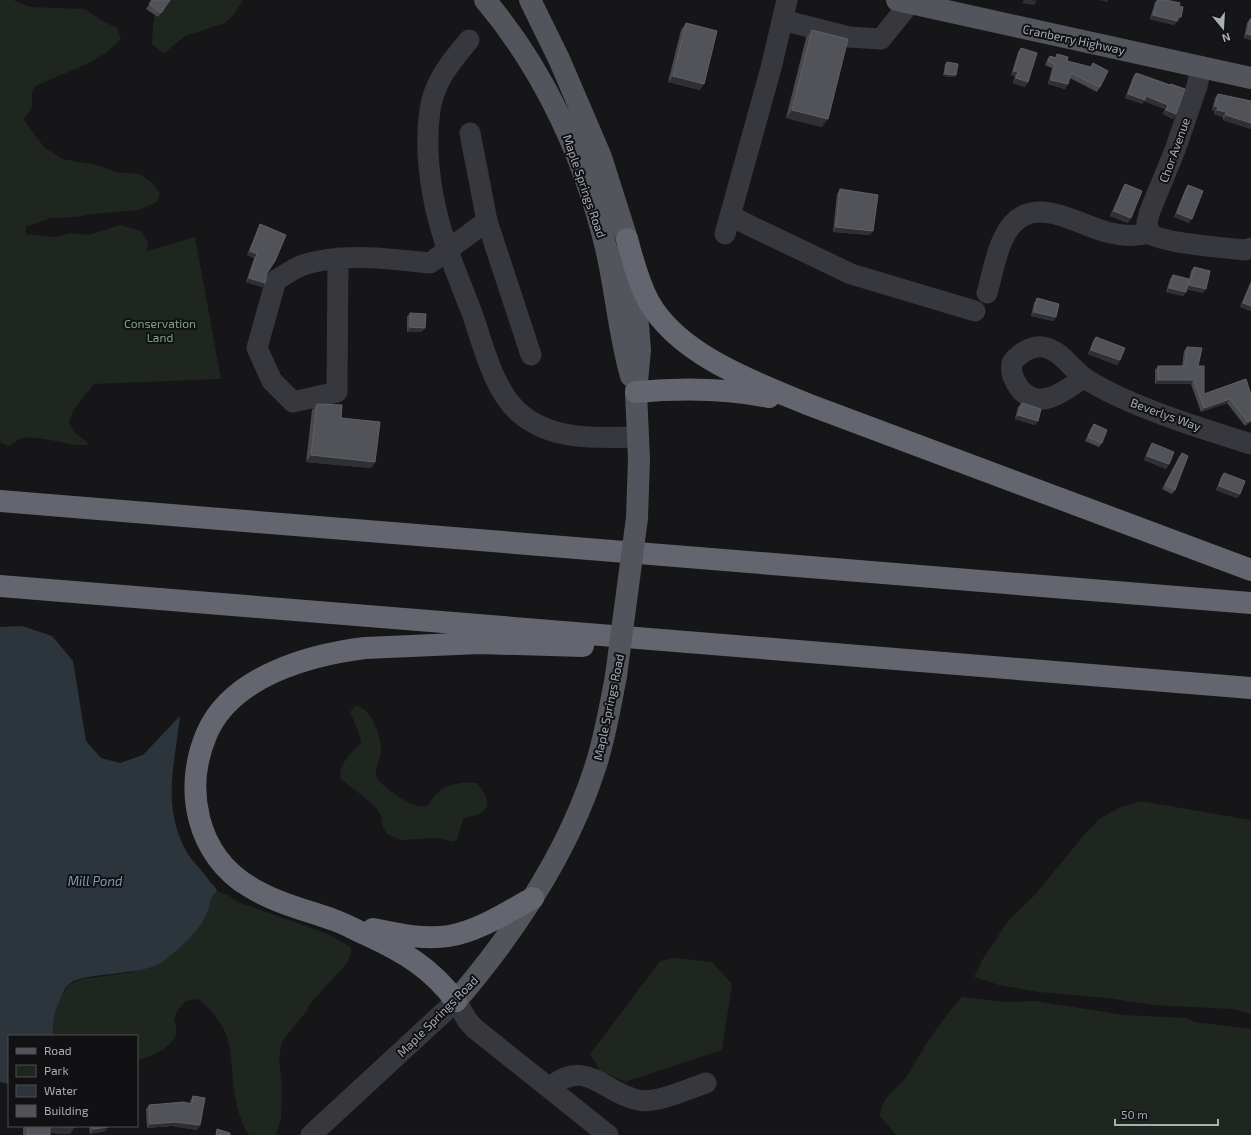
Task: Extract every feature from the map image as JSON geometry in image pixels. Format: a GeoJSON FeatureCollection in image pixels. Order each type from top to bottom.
{"type":"FeatureCollection","features":[{"type":"Feature","properties":{"kind":"highway"},"geometry":{"type":"LineString","coordinates":[[627,239],[644,292],[650,303],[668,327],[694,348],[721,365],[755,383],[807,404],[1251,570]]}},
{"type":"Feature","properties":{"kind":"highway"},"geometry":{"type":"LineString","coordinates":[[636,392],[663,390],[729,391],[753,393],[807,404]]}},
{"type":"Feature","properties":{"kind":"highway"},"geometry":{"type":"LineString","coordinates":[[0,501],[1251,603]]}},
{"type":"Feature","properties":{"kind":"highway"},"geometry":{"type":"LineString","coordinates":[[0,586],[1251,688]]}},
{"type":"Feature","properties":{"kind":"highway"},"geometry":{"type":"LineString","coordinates":[[456,1001],[444,986],[423,966],[387,944],[336,921],[279,901],[249,887],[224,866],[206,841],[197,810],[195,792],[197,761],[208,730],[217,716],[239,694],[269,674],[303,660],[347,650],[479,643],[550,646],[708,643]]}},
{"type":"Feature","properties":{"kind":"highway"},"geometry":{"type":"LineString","coordinates":[[336,921],[394,934],[414,936],[449,936],[481,926],[533,898]]}},
{"type":"Feature","properties":{"kind":"main road","name":"Maple Springs Road"},"geometry":{"type":"LineString","coordinates":[[486,0],[509,30],[542,83],[569,135],[580,163],[606,247],[614,284],[625,353],[636,392]]}},
{"type":"Feature","properties":{"kind":"main road","name":"Cranberry Highway"},"geometry":{"type":"LineString","coordinates":[[903,1],[1251,78]]}},
{"type":"Feature","properties":{"kind":"main road","name":"Maple Springs Road"},"geometry":{"type":"LineString","coordinates":[[456,1001],[486,966],[533,898],[554,862],[582,804],[604,737],[616,676],[637,518],[639,486],[636,392],[640,350],[636,301],[627,239],[601,156],[537,6]]}},
{"type":"Feature","properties":{"kind":"street"},"geometry":{"type":"LineString","coordinates":[[787,0],[727,225],[851,274],[975,312]]}},
{"type":"Feature","properties":{"kind":"street"},"geometry":{"type":"LineString","coordinates":[[782,20],[849,37],[881,39],[903,1]]}},
{"type":"Feature","properties":{"kind":"street"},"geometry":{"type":"LineString","coordinates":[[469,40],[443,74],[433,96],[428,122],[431,187],[447,249],[494,372],[503,393],[516,410],[537,426],[556,433],[591,437],[638,437]]}},
{"type":"Feature","properties":{"kind":"street","name":"Chor Avenue"},"geometry":{"type":"LineString","coordinates":[[1149,232],[1147,222],[1150,211],[1175,150],[1197,86],[1201,67]]}},
{"type":"Feature","properties":{"kind":"street"},"geometry":{"type":"LineString","coordinates":[[470,133],[487,221],[531,355]]}},
{"type":"Feature","properties":{"kind":"street"},"geometry":{"type":"LineString","coordinates":[[987,293],[1004,236],[1020,216],[1035,212],[1060,214],[1108,232],[1136,236],[1149,232],[1157,237],[1204,245],[1245,250],[1251,248]]}},
{"type":"Feature","properties":{"kind":"street"},"geometry":{"type":"LineString","coordinates":[[338,258],[337,392],[292,402],[272,381],[257,348],[276,280],[304,265],[338,258],[381,258],[430,263],[487,221]]}},
{"type":"Feature","properties":{"kind":"street","name":"Beverlys Way"},"geometry":{"type":"LineString","coordinates":[[1083,378],[1131,402],[1251,444]]}},
{"type":"Feature","properties":{"kind":"street"},"geometry":{"type":"LineString","coordinates":[[456,1001],[467,1020],[474,1028],[608,1135]]}},
{"type":"Feature","properties":{"kind":"street","name":"Maple Springs Road"},"geometry":{"type":"LineString","coordinates":[[311,1135],[456,1001]]}},
{"type":"Feature","properties":{"kind":"street"},"geometry":{"type":"LineString","coordinates":[[549,1088],[558,1080],[571,1075],[586,1075],[628,1097],[638,1100],[650,1100],[706,1083]]}},
{"type":"Feature","properties":{"kind":"green space","name":"Conservation Land"},"geometry":{"type":"Polygon","coordinates":[[[0,0],[13,0],[30,7],[85,9],[104,22],[116,27],[121,38],[113,47],[92,61],[34,87],[32,92],[31,109],[23,119],[44,147],[62,159],[102,166],[115,172],[140,174],[153,183],[160,194],[155,203],[139,210],[91,214],[76,217],[51,218],[26,227],[26,234],[55,237],[73,233],[89,235],[120,225],[141,231],[148,243],[147,251],[195,237],[221,379],[94,384],[75,408],[69,421],[73,431],[87,442],[88,445],[72,444],[39,438],[23,438],[10,446],[1,443],[0,439],[0,0]]]}},
{"type":"Feature","properties":{"kind":"green space"},"geometry":{"type":"Polygon","coordinates":[[[156,0],[243,0],[233,16],[225,23],[185,36],[163,53],[152,44],[156,0]]]}},
{"type":"Feature","properties":{"kind":"green space"},"geometry":{"type":"Polygon","coordinates":[[[356,705],[366,711],[377,729],[381,752],[376,770],[377,778],[384,786],[403,800],[423,807],[429,804],[439,791],[454,784],[471,782],[477,783],[480,787],[487,800],[486,808],[476,815],[463,819],[457,840],[453,842],[439,838],[401,840],[388,835],[383,828],[381,816],[374,805],[341,779],[340,774],[343,764],[361,743],[350,712],[356,705]]]}},
{"type":"Feature","properties":{"kind":"green space"},"geometry":{"type":"Polygon","coordinates":[[[1140,801],[1251,820],[1251,1014],[1231,1009],[1154,1005],[1107,998],[1039,992],[999,985],[974,977],[983,959],[1008,921],[1034,896],[1099,819],[1119,808],[1140,801]]]}},
{"type":"Feature","properties":{"kind":"green space"},"geometry":{"type":"Polygon","coordinates":[[[217,891],[228,895],[238,902],[328,934],[351,947],[351,954],[346,964],[310,1004],[305,1013],[282,1041],[279,1059],[282,1087],[281,1118],[276,1135],[249,1135],[245,1128],[236,1104],[228,1039],[216,1017],[199,999],[186,1001],[177,1011],[174,1020],[176,1028],[175,1035],[172,1041],[160,1051],[138,1061],[138,1035],[53,1035],[52,1024],[55,1008],[68,985],[82,979],[134,972],[207,913],[211,898],[217,891]]]}},
{"type":"Feature","properties":{"kind":"green space"},"geometry":{"type":"Polygon","coordinates":[[[676,958],[712,962],[732,984],[722,1050],[625,1082],[600,1071],[590,1054],[660,961],[676,958]]]}},
{"type":"Feature","properties":{"kind":"green space"},"geometry":{"type":"Polygon","coordinates":[[[962,997],[1006,1002],[1035,1001],[1124,1015],[1187,1018],[1195,1022],[1251,1029],[1251,1135],[896,1135],[880,1116],[883,1103],[909,1073],[933,1034],[962,997]]]}},
{"type":"Feature","properties":{"kind":"water","name":"Mill Pond"},"geometry":{"type":"Polygon","coordinates":[[[22,626],[52,636],[73,661],[86,741],[101,758],[120,763],[143,755],[180,716],[173,766],[173,814],[177,830],[186,852],[217,891],[211,899],[204,920],[195,933],[165,960],[155,966],[142,969],[76,980],[66,987],[57,1007],[53,1021],[53,1035],[8,1035],[8,1084],[0,1082],[0,627],[22,626]]]}},
{"type":"Feature","properties":{"kind":"building"},"geometry":{"type":"Polygon","coordinates":[[[152,0],[170,0],[161,13],[149,4],[152,0]]]}},
{"type":"Feature","properties":{"kind":"building"},"geometry":{"type":"Polygon","coordinates":[[[1158,0],[1180,3],[1179,6],[1183,7],[1181,17],[1178,17],[1177,21],[1153,15],[1158,0]]]}},
{"type":"Feature","properties":{"kind":"building"},"geometry":{"type":"Polygon","coordinates":[[[1251,19],[1251,35],[1247,34],[1251,19]]]}},
{"type":"Feature","properties":{"kind":"building"},"geometry":{"type":"Polygon","coordinates":[[[686,23],[717,31],[704,84],[673,76],[686,23]]]}},
{"type":"Feature","properties":{"kind":"building"},"geometry":{"type":"Polygon","coordinates":[[[812,30],[848,39],[828,119],[792,110],[812,30]]]}},
{"type":"Feature","properties":{"kind":"building"},"geometry":{"type":"Polygon","coordinates":[[[1021,48],[1037,53],[1028,82],[1016,78],[1018,72],[1014,71],[1021,48]]]}},
{"type":"Feature","properties":{"kind":"building"},"geometry":{"type":"Polygon","coordinates":[[[1057,54],[1068,57],[1067,61],[1091,67],[1093,63],[1108,71],[1100,87],[1071,73],[1068,84],[1051,80],[1055,64],[1048,61],[1050,56],[1056,58],[1057,54]]]}},
{"type":"Feature","properties":{"kind":"building"},"geometry":{"type":"Polygon","coordinates":[[[947,62],[958,64],[956,75],[945,74],[947,62]]]}},
{"type":"Feature","properties":{"kind":"building"},"geometry":{"type":"Polygon","coordinates":[[[1136,73],[1185,89],[1176,114],[1166,110],[1168,105],[1146,96],[1145,100],[1128,94],[1136,73]]]}},
{"type":"Feature","properties":{"kind":"building"},"geometry":{"type":"Polygon","coordinates":[[[1218,94],[1251,101],[1251,123],[1226,115],[1226,112],[1217,110],[1218,107],[1215,106],[1218,94]]]}},
{"type":"Feature","properties":{"kind":"building"},"geometry":{"type":"Polygon","coordinates":[[[1125,184],[1142,191],[1131,218],[1114,211],[1125,184]]]}},
{"type":"Feature","properties":{"kind":"building"},"geometry":{"type":"Polygon","coordinates":[[[1188,185],[1203,191],[1192,219],[1177,213],[1188,185]]]}},
{"type":"Feature","properties":{"kind":"building"},"geometry":{"type":"Polygon","coordinates":[[[840,189],[878,195],[873,231],[836,227],[840,189]]]}},
{"type":"Feature","properties":{"kind":"building"},"geometry":{"type":"Polygon","coordinates":[[[260,224],[286,235],[275,261],[267,273],[265,283],[249,278],[257,254],[250,251],[260,224]]]}},
{"type":"Feature","properties":{"kind":"building"},"geometry":{"type":"Polygon","coordinates":[[[1194,267],[1210,271],[1206,289],[1189,285],[1194,267]]]}},
{"type":"Feature","properties":{"kind":"building"},"geometry":{"type":"Polygon","coordinates":[[[1173,275],[1189,279],[1186,292],[1169,288],[1173,275]]]}},
{"type":"Feature","properties":{"kind":"building"},"geometry":{"type":"Polygon","coordinates":[[[1251,283],[1251,306],[1243,303],[1251,283]]]}},
{"type":"Feature","properties":{"kind":"building"},"geometry":{"type":"Polygon","coordinates":[[[1037,298],[1059,304],[1056,317],[1034,312],[1037,298]]]}},
{"type":"Feature","properties":{"kind":"building"},"geometry":{"type":"Polygon","coordinates":[[[410,313],[426,314],[425,328],[410,327],[410,313]]]}},
{"type":"Feature","properties":{"kind":"building"},"geometry":{"type":"Polygon","coordinates":[[[1096,337],[1125,348],[1120,360],[1091,350],[1096,337]]]}},
{"type":"Feature","properties":{"kind":"building"},"geometry":{"type":"Polygon","coordinates":[[[1187,347],[1202,348],[1198,366],[1204,366],[1204,394],[1246,379],[1251,395],[1251,420],[1248,422],[1230,399],[1204,408],[1194,380],[1158,380],[1158,366],[1185,366],[1187,347]]]}},
{"type":"Feature","properties":{"kind":"building"},"geometry":{"type":"Polygon","coordinates":[[[1022,403],[1041,409],[1038,421],[1018,415],[1022,403]]]}},
{"type":"Feature","properties":{"kind":"building"},"geometry":{"type":"Polygon","coordinates":[[[317,404],[342,405],[341,418],[380,422],[375,462],[311,455],[317,404]]]}},
{"type":"Feature","properties":{"kind":"building"},"geometry":{"type":"Polygon","coordinates":[[[1094,424],[1107,430],[1102,443],[1088,437],[1094,424]]]}},
{"type":"Feature","properties":{"kind":"building"},"geometry":{"type":"Polygon","coordinates":[[[1152,443],[1174,452],[1169,464],[1147,456],[1152,443]]]}},
{"type":"Feature","properties":{"kind":"building"},"geometry":{"type":"Polygon","coordinates":[[[1182,453],[1188,456],[1175,490],[1165,485],[1182,453]]]}},
{"type":"Feature","properties":{"kind":"building"},"geometry":{"type":"Polygon","coordinates":[[[1224,473],[1245,481],[1240,494],[1219,486],[1224,473]]]}},
{"type":"Feature","properties":{"kind":"building"},"geometry":{"type":"Polygon","coordinates":[[[193,1096],[205,1098],[200,1125],[175,1122],[150,1124],[149,1105],[184,1102],[192,1104],[193,1096]]]}},
{"type":"Feature","properties":{"kind":"building"},"geometry":{"type":"Polygon","coordinates":[[[28,1127],[50,1127],[50,1135],[27,1135],[28,1127]]]}},
{"type":"Feature","properties":{"kind":"building"},"geometry":{"type":"Polygon","coordinates":[[[92,1127],[108,1127],[93,1129],[92,1127]]]}},
{"type":"Feature","properties":{"kind":"building"},"geometry":{"type":"Polygon","coordinates":[[[217,1129],[230,1133],[230,1135],[216,1135],[217,1129]]]}}]}
